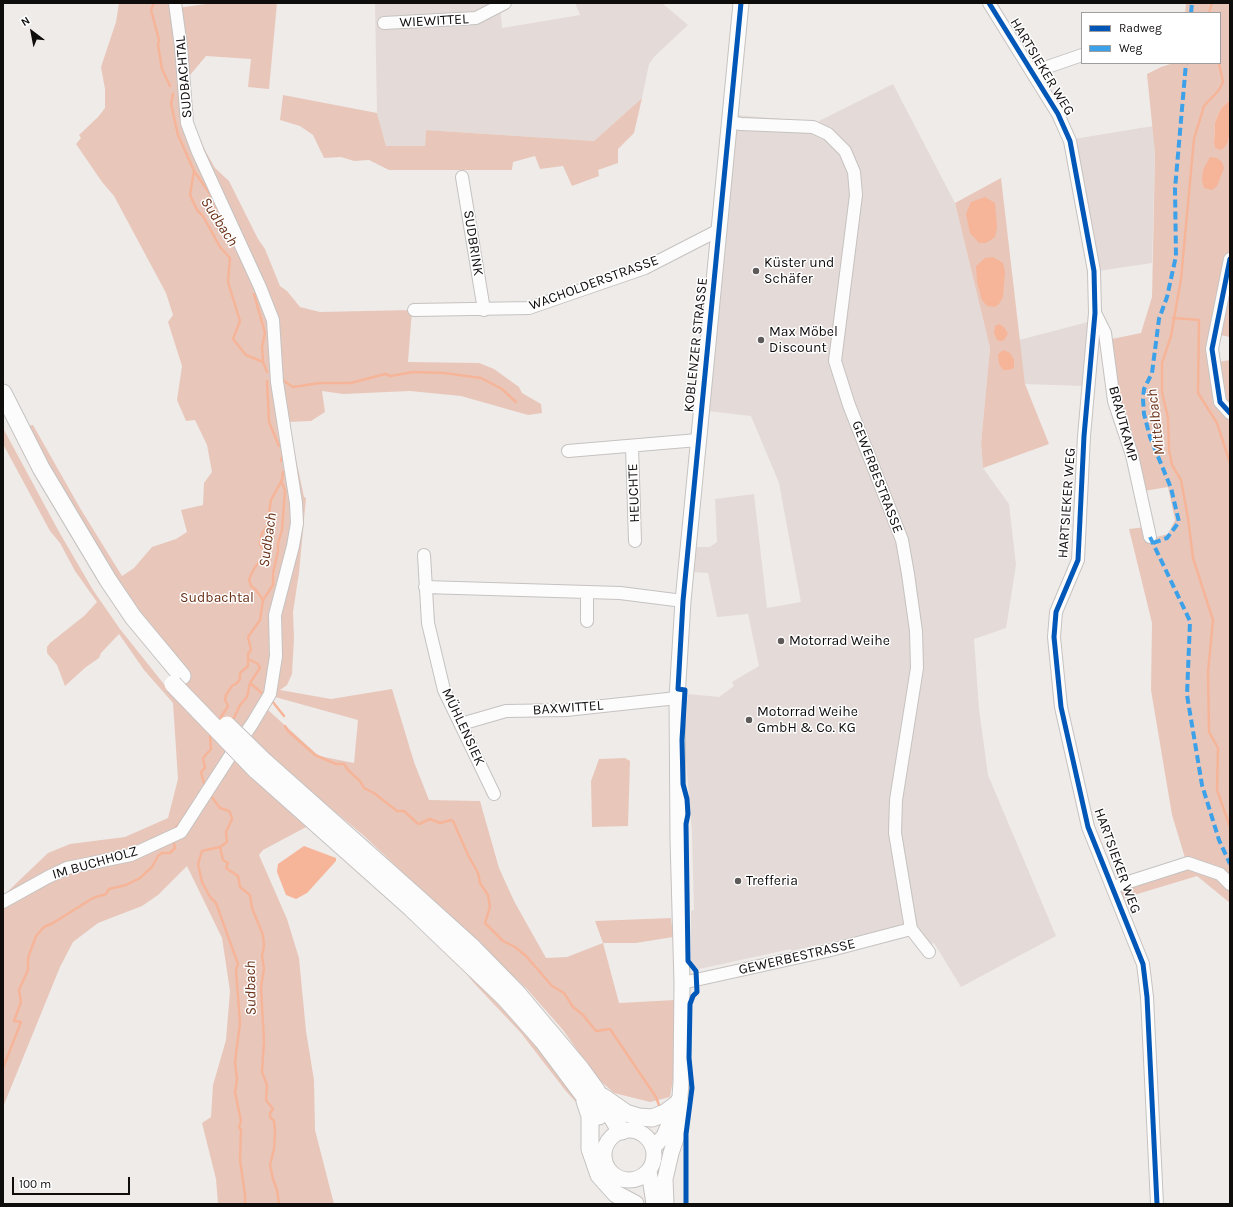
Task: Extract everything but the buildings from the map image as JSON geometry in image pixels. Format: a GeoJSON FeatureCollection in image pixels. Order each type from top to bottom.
{"type":"FeatureCollection","features":[{"type":"Feature","properties":{"kind":"highway"},"geometry":{"type":"LineString","coordinates":[[3,393],[41,468],[104,574],[177,680],[217,732],[260,765],[471,946],[517,993],[554,1034],[596,1090],[616,1124],[617,1134]]}},
{"type":"Feature","properties":{"kind":"highway"},"geometry":{"type":"LineString","coordinates":[[3,418],[35,480],[99,587],[136,638],[177,680]]}},
{"type":"Feature","properties":{"kind":"highway"},"geometry":{"type":"LineString","coordinates":[[260,765],[462,955],[505,998],[543,1041],[617,1134]]}},
{"type":"Feature","properties":{"kind":"highway"},"geometry":{"type":"LineString","coordinates":[[575,1082],[590,1116],[590,1149],[599,1176],[616,1194],[635,1204]]}},
{"type":"Feature","properties":{"kind":"highway"},"geometry":{"type":"LineString","coordinates":[[596,1090],[622,1110],[639,1117],[652,1118],[665,1113],[678,1100]]}},
{"type":"Feature","properties":{"kind":"main road","name":"KOBLENZER STRASSE"},"geometry":{"type":"LineString","coordinates":[[653,1148],[664,1136],[678,1100],[682,983],[678,838],[677,698],[682,601],[741,3]]}},
{"type":"Feature","properties":{"kind":"main road"},"geometry":{"type":"LineString","coordinates":[[657,1202],[681,1119],[678,1100]]}},
{"type":"Feature","properties":{"kind":"main road"},"geometry":{"type":"LineString","coordinates":[[644,1135],[654,1132],[668,1123]]}},
{"type":"Feature","properties":{"kind":"main road"},"geometry":{"type":"LineString","coordinates":[[629,1181],[643,1176],[649,1171],[654,1160],[653,1148],[644,1135],[637,1131],[617,1134],[604,1148],[603,1154],[606,1168],[616,1178],[629,1181],[657,1202]]}},
{"type":"Feature","properties":{"kind":"main road"},"geometry":{"type":"LineString","coordinates":[[649,1171],[657,1202]]}},
{"type":"Feature","properties":{"kind":"street","name":"SUDBACHTAL"},"geometry":{"type":"LineString","coordinates":[[175,3],[184,72],[187,123],[198,152],[260,287],[273,320],[277,382],[296,503],[297,523],[293,546],[274,615],[276,656],[270,694],[252,724]]}},
{"type":"Feature","properties":{"kind":"street","name":"WIEWITTEL"},"geometry":{"type":"LineString","coordinates":[[384,23],[476,18],[505,3]]}},
{"type":"Feature","properties":{"kind":"street","name":"HARTSIEKER WEG"},"geometry":{"type":"LineString","coordinates":[[989,3],[1058,114],[1070,141],[1094,271],[1095,313],[1084,436],[1078,560],[1056,612],[1054,637],[1061,707],[1088,827],[1143,964],[1147,997],[1157,1204]]}},
{"type":"Feature","properties":{"kind":"street"},"geometry":{"type":"LineString","coordinates":[[1033,72],[1081,55]]}},
{"type":"Feature","properties":{"kind":"street","name":"GEWERBESTRASSE"},"geometry":{"type":"LineString","coordinates":[[729,122],[741,124],[813,127],[828,134],[844,151],[854,172],[856,195],[835,361],[849,405],[902,540],[916,631],[917,668],[896,800],[895,833],[911,929],[928,952]]}},
{"type":"Feature","properties":{"kind":"street","name":"SUDBRINK"},"geometry":{"type":"LineString","coordinates":[[462,177],[484,310]]}},
{"type":"Feature","properties":{"kind":"street","name":"WACHOLDERSTRASSE"},"geometry":{"type":"LineString","coordinates":[[414,310],[484,310],[528,308],[645,268],[719,230]]}},
{"type":"Feature","properties":{"kind":"street"},"geometry":{"type":"LineString","coordinates":[[1230,259],[1212,349],[1220,402],[1230,413]]}},
{"type":"Feature","properties":{"kind":"street","name":"BRAUTKAMP"},"geometry":{"type":"LineString","coordinates":[[1095,313],[1104,332],[1114,401],[1132,455],[1150,537]]}},
{"type":"Feature","properties":{"kind":"street","name":"HEUCHTE"},"geometry":{"type":"LineString","coordinates":[[568,451],[698,440]]}},
{"type":"Feature","properties":{"kind":"street","name":"HEUCHTE"},"geometry":{"type":"LineString","coordinates":[[632,446],[636,541]]}},
{"type":"Feature","properties":{"kind":"street","name":"MÜHLENSIEK"},"geometry":{"type":"LineString","coordinates":[[424,555],[428,623],[444,690],[494,794]]}},
{"type":"Feature","properties":{"kind":"street"},"geometry":{"type":"LineString","coordinates":[[425,587],[620,593],[682,601]]}},
{"type":"Feature","properties":{"kind":"street"},"geometry":{"type":"LineString","coordinates":[[587,592],[587,621]]}},
{"type":"Feature","properties":{"kind":"street","name":"BAXWITTEL"},"geometry":{"type":"LineString","coordinates":[[461,724],[506,711],[566,710],[677,698]]}},
{"type":"Feature","properties":{"kind":"street","name":"IM BUCHHOLZ"},"geometry":{"type":"LineString","coordinates":[[3,902],[67,868],[131,854],[181,832],[252,724]]}},
{"type":"Feature","properties":{"kind":"street"},"geometry":{"type":"LineString","coordinates":[[1113,887],[1188,863],[1220,874],[1230,884]]}},
{"type":"Feature","properties":{"kind":"street","name":"GEWERBESTRASSE"},"geometry":{"type":"LineString","coordinates":[[682,983],[697,981],[911,929]]}},
{"type":"Feature","properties":{"kind":"shaded area"},"geometry":{"type":"Polygon","coordinates":[[[375,3],[500,3],[502,28],[580,15],[575,3],[662,3],[688,25],[655,56],[649,64],[642,98],[594,141],[426,130],[425,146],[386,146],[377,113],[375,3]]]}},
{"type":"Feature","properties":{"kind":"shaded area"},"geometry":{"type":"Polygon","coordinates":[[[893,84],[955,203],[990,348],[981,443],[983,468],[1009,504],[1016,565],[1006,628],[974,639],[979,709],[988,775],[1056,936],[961,987],[934,943],[928,945],[915,923],[791,951],[791,949],[699,969],[691,963],[691,911],[694,910],[692,832],[684,736],[688,694],[719,697],[734,686],[732,682],[759,666],[748,614],[717,617],[708,573],[692,572],[693,547],[710,547],[717,542],[715,499],[754,494],[767,608],[801,602],[779,483],[751,416],[707,411],[735,115],[817,122],[893,84]]]}},
{"type":"Feature","properties":{"kind":"shaded area"},"geometry":{"type":"Polygon","coordinates":[[[1230,100],[1230,131],[1228,142],[1224,148],[1220,150],[1215,148],[1214,144],[1215,122],[1221,108],[1230,100]]]}},
{"type":"Feature","properties":{"kind":"shaded area"},"geometry":{"type":"Polygon","coordinates":[[[1153,126],[1155,153],[1152,263],[1098,271],[1074,139],[1153,126]]]}},
{"type":"Feature","properties":{"kind":"shaded area"},"geometry":{"type":"Polygon","coordinates":[[[1210,157],[1217,158],[1222,162],[1224,168],[1217,186],[1212,190],[1204,188],[1202,180],[1203,170],[1210,157]]]}},
{"type":"Feature","properties":{"kind":"shaded area"},"geometry":{"type":"Polygon","coordinates":[[[985,197],[995,203],[997,228],[995,237],[986,243],[979,243],[970,233],[966,214],[971,202],[985,197]]]}},
{"type":"Feature","properties":{"kind":"shaded area"},"geometry":{"type":"Polygon","coordinates":[[[993,257],[1003,263],[1005,272],[1003,297],[999,304],[995,307],[987,306],[982,300],[977,282],[976,266],[985,258],[993,257]]]}},
{"type":"Feature","properties":{"kind":"shaded area"},"geometry":{"type":"Polygon","coordinates":[[[1088,322],[1084,386],[1025,384],[1019,340],[1088,322]]]}},
{"type":"Feature","properties":{"kind":"shaded area"},"geometry":{"type":"Polygon","coordinates":[[[999,324],[1004,327],[1008,334],[1004,340],[1000,341],[997,340],[994,333],[995,326],[999,324]]]}},
{"type":"Feature","properties":{"kind":"shaded area"},"geometry":{"type":"Polygon","coordinates":[[[1004,350],[1010,353],[1014,360],[1014,368],[1009,370],[1003,370],[999,364],[998,354],[1004,350]]]}},
{"type":"Feature","properties":{"kind":"shaded area"},"geometry":{"type":"Polygon","coordinates":[[[304,846],[336,858],[336,861],[307,893],[296,899],[286,895],[277,872],[278,864],[304,846]]]}},
{"type":"Feature","properties":{"kind":"green space","name":"Sudbachtal"},"geometry":{"type":"Polygon","coordinates":[[[119,3],[176,3],[177,8],[213,3],[277,3],[269,89],[248,87],[251,59],[206,56],[186,80],[190,123],[194,126],[215,168],[229,181],[258,239],[265,249],[280,286],[287,291],[300,307],[320,312],[412,310],[408,362],[479,363],[494,369],[519,387],[522,393],[541,404],[542,413],[528,415],[461,396],[410,391],[343,394],[322,391],[325,412],[311,421],[288,422],[304,497],[306,498],[299,573],[293,612],[294,638],[292,674],[287,685],[280,690],[331,699],[392,689],[414,762],[429,800],[480,801],[499,868],[514,901],[546,958],[567,957],[603,943],[619,1003],[675,1000],[673,1080],[670,1097],[650,1102],[614,1093],[596,1077],[563,1030],[527,989],[363,835],[268,756],[308,826],[263,850],[259,855],[287,919],[299,958],[306,1031],[314,1080],[315,1130],[334,1204],[218,1204],[216,1179],[202,1123],[211,1117],[213,1085],[226,1040],[230,991],[222,938],[187,866],[158,895],[142,906],[98,923],[73,942],[60,967],[3,1107],[3,896],[48,853],[70,844],[125,837],[168,818],[178,779],[173,703],[144,670],[119,634],[101,653],[99,658],[86,667],[65,686],[57,665],[47,653],[47,647],[50,643],[84,616],[97,602],[75,571],[60,543],[50,531],[3,444],[3,428],[58,530],[93,590],[120,629],[167,688],[184,671],[114,576],[79,520],[28,426],[33,425],[80,508],[122,576],[134,568],[152,547],[176,539],[187,532],[181,510],[203,505],[204,483],[212,472],[207,445],[195,420],[186,421],[177,400],[182,366],[168,322],[173,315],[166,293],[114,196],[102,182],[76,144],[81,138],[79,135],[98,117],[105,108],[105,89],[101,67],[116,22],[119,3]],[[275,697],[268,710],[319,756],[354,763],[358,720],[275,697]]]}},
{"type":"Feature","properties":{"kind":"green space"},"geometry":{"type":"Polygon","coordinates":[[[1186,3],[1230,3],[1230,100],[1221,108],[1215,122],[1214,144],[1215,148],[1228,142],[1230,131],[1230,337],[1220,335],[1217,352],[1218,362],[1230,360],[1230,903],[1197,876],[1121,899],[1116,887],[1186,861],[1172,815],[1151,690],[1152,623],[1129,529],[1146,527],[1149,539],[1168,534],[1175,520],[1168,487],[1144,491],[1116,399],[1107,340],[1141,333],[1152,297],[1155,153],[1147,74],[1171,64],[1221,64],[1221,12],[1185,12],[1186,3]]]}},
{"type":"Feature","properties":{"kind":"green space"},"geometry":{"type":"Polygon","coordinates":[[[283,95],[377,113],[386,146],[425,146],[426,130],[594,141],[642,98],[634,133],[618,149],[618,163],[598,170],[599,176],[572,186],[563,166],[540,169],[535,156],[513,162],[512,170],[389,170],[369,160],[354,161],[341,157],[324,158],[313,135],[300,126],[280,120],[283,95]]]}},
{"type":"Feature","properties":{"kind":"green space"},"geometry":{"type":"Polygon","coordinates":[[[1001,178],[1025,384],[1049,444],[983,468],[981,443],[990,348],[955,203],[1001,178]]]}},
{"type":"Feature","properties":{"kind":"green space"},"geometry":{"type":"Polygon","coordinates":[[[625,758],[630,761],[628,826],[592,827],[591,781],[599,759],[625,758]]]}},
{"type":"Feature","properties":{"kind":"green space"},"geometry":{"type":"Polygon","coordinates":[[[671,918],[673,937],[636,943],[603,943],[595,921],[671,918]]]}},
{"type":"Feature","properties":{"kind":"green space"},"geometry":{"type":"Polygon","coordinates":[[[455,959],[524,1032],[560,1074],[584,1111],[565,1090],[521,1033],[473,982],[455,959]]]}},
{"type":"Feature","properties":{"kind":"waterway","name":"Sudbach"},"geometry":{"type":"LineString","coordinates":[[154,3],[151,10],[159,40],[158,45],[162,69],[170,86]]}},
{"type":"Feature","properties":{"kind":"waterway","name":"Mittelbach"},"geometry":{"type":"LineString","coordinates":[[1209,12],[1212,3]]}},
{"type":"Feature","properties":{"kind":"waterway","name":"Mittelbach"},"geometry":{"type":"LineString","coordinates":[[1219,64],[1223,82],[1219,90],[1204,106],[1194,139],[1181,279],[1171,336],[1162,363],[1162,392],[1168,418],[1169,450],[1172,465],[1181,480],[1193,558],[1213,620],[1208,672],[1209,732],[1218,748],[1217,790],[1230,827]]}},
{"type":"Feature","properties":{"kind":"waterway","name":"Sudbach"},"geometry":{"type":"LineString","coordinates":[[173,94],[171,104],[178,135],[194,171],[190,195],[197,210],[203,216],[220,247],[230,258],[228,282],[240,321],[233,339],[246,355],[263,362]]}},
{"type":"Feature","properties":{"kind":"waterway","name":"Sudbach"},"geometry":{"type":"LineString","coordinates":[[194,171],[210,194],[213,207],[221,215]]}},
{"type":"Feature","properties":{"kind":"waterway","name":"Sudbach"},"geometry":{"type":"LineString","coordinates":[[235,244],[241,260]]}},
{"type":"Feature","properties":{"kind":"waterway","name":"Sudbach"},"geometry":{"type":"LineString","coordinates":[[254,294],[265,333],[262,347],[263,362],[267,372]]}},
{"type":"Feature","properties":{"kind":"waterway"},"geometry":{"type":"LineString","coordinates":[[1173,318],[1199,320],[1198,393],[1217,423],[1230,463]]}},
{"type":"Feature","properties":{"kind":"waterway"},"geometry":{"type":"LineString","coordinates":[[281,379],[293,387],[320,383],[351,383],[385,374],[391,376],[413,372],[444,373],[481,378],[502,389],[516,402]]}},
{"type":"Feature","properties":{"kind":"waterway","name":"Sudbach"},"geometry":{"type":"LineString","coordinates":[[267,381],[269,422],[279,446]]}},
{"type":"Feature","properties":{"kind":"waterway","name":"Sudbach"},"geometry":{"type":"LineString","coordinates":[[281,461],[283,454]]}},
{"type":"Feature","properties":{"kind":"waterway","name":"Sudbach"},"geometry":{"type":"LineString","coordinates":[[263,600],[251,586],[249,579],[255,567],[262,558],[264,550],[260,544],[262,533],[267,527],[271,500],[282,480],[283,472]]}},
{"type":"Feature","properties":{"kind":"waterway","name":"Sudbach"},"geometry":{"type":"LineString","coordinates":[[218,722],[228,706],[225,700],[226,695],[232,686],[240,679],[240,673],[248,666],[248,654],[251,650],[248,637],[260,620],[263,600],[273,585],[273,573],[278,551],[278,543],[282,530],[285,490],[281,481]]}},
{"type":"Feature","properties":{"kind":"waterway","name":"Sudbach"},"geometry":{"type":"LineString","coordinates":[[233,720],[240,705],[247,697],[250,683],[260,668],[258,664],[248,659]]}},
{"type":"Feature","properties":{"kind":"waterway"},"geometry":{"type":"LineString","coordinates":[[250,683],[263,694]]}},
{"type":"Feature","properties":{"kind":"waterway"},"geometry":{"type":"LineString","coordinates":[[272,701],[284,716]]}},
{"type":"Feature","properties":{"kind":"waterway"},"geometry":{"type":"LineString","coordinates":[[285,726],[288,731],[315,755],[336,764],[344,764],[360,781],[364,788],[374,793],[397,811],[404,811],[417,823],[419,824],[430,819],[440,823],[451,820]]}},
{"type":"Feature","properties":{"kind":"waterway","name":"Sudbach"},"geometry":{"type":"LineString","coordinates":[[205,787],[201,772],[205,768],[203,758],[211,749],[211,732]]}},
{"type":"Feature","properties":{"kind":"waterway","name":"Sudbach"},"geometry":{"type":"LineString","coordinates":[[211,796],[220,808],[229,811],[231,815],[232,819],[226,832],[227,842],[220,847],[223,860],[228,863],[226,868],[238,876],[240,887],[250,895],[252,908],[263,935],[264,946],[262,956],[264,969],[261,987],[264,1041],[262,1072],[267,1085],[266,1100],[273,1109],[270,1113],[270,1117],[274,1121],[275,1132],[274,1149],[270,1165],[279,1204]]}},
{"type":"Feature","properties":{"kind":"waterway"},"geometry":{"type":"LineString","coordinates":[[185,815],[191,806]]}},
{"type":"Feature","properties":{"kind":"waterway"},"geometry":{"type":"LineString","coordinates":[[173,831],[183,819]]}},
{"type":"Feature","properties":{"kind":"waterway"},"geometry":{"type":"LineString","coordinates":[[453,821],[478,873],[480,883],[488,895],[490,907],[485,923],[503,941],[515,947],[526,956],[552,986],[564,993],[573,1007],[583,1015],[596,1031],[610,1029],[656,1097],[660,1108]]}},
{"type":"Feature","properties":{"kind":"waterway"},"geometry":{"type":"LineString","coordinates":[[3,1068],[21,1022],[14,1021],[21,1002],[19,990],[28,970],[28,958],[36,936],[44,927],[93,898],[106,894],[109,889],[126,885],[140,878],[152,867],[158,856],[162,853],[170,853],[175,848],[173,840]]}},
{"type":"Feature","properties":{"kind":"waterway"},"geometry":{"type":"LineString","coordinates":[[220,847],[202,851],[198,864],[202,882],[210,897],[216,903],[238,964],[236,970],[240,1023],[235,1062],[237,1080],[235,1092],[241,1121],[239,1127],[241,1130],[240,1160],[245,1204]]}},
{"type":"Feature","properties":{"kind":"marked path"},"geometry":{"type":"LineString","coordinates":[[1191,12],[1192,3]]}},
{"type":"Feature","properties":{"kind":"marked path"},"geometry":{"type":"LineString","coordinates":[[1153,543],[1167,538],[1179,522],[1171,488],[1150,437],[1144,414],[1143,399],[1144,389],[1152,373],[1159,319],[1167,297],[1176,256],[1175,189],[1186,64]]}},
{"type":"Feature","properties":{"kind":"marked path"},"geometry":{"type":"LineString","coordinates":[[1150,537],[1190,621],[1187,695],[1202,785],[1219,840],[1230,864]]}},
{"type":"Feature","properties":{"kind":"cycle path"},"geometry":{"type":"LineString","coordinates":[[686,1204],[686,1134],[692,1088],[689,1058],[690,1004],[693,996],[697,992],[696,971],[688,961],[686,824],[688,814],[687,799],[683,784],[682,740],[685,690],[678,689],[683,601],[741,3]]}},
{"type":"Feature","properties":{"kind":"cycle path"},"geometry":{"type":"LineString","coordinates":[[989,3],[1058,114],[1070,141],[1094,271],[1095,313],[1084,436],[1078,560],[1056,612],[1054,637],[1061,707],[1088,827],[1143,964],[1147,997],[1157,1204]]}},
{"type":"Feature","properties":{"kind":"cycle path"},"geometry":{"type":"LineString","coordinates":[[1230,259],[1212,349],[1220,402],[1230,413]]}},
{"type":"Feature","properties":{"kind":"place","name":"Küster und Schäfer"},"geometry":{"type":"Point","coordinates":[756,271]}},
{"type":"Feature","properties":{"kind":"place","name":"Max Möbel Discount"},"geometry":{"type":"Point","coordinates":[761,340]}},
{"type":"Feature","properties":{"kind":"place","name":"Motorrad Weihe"},"geometry":{"type":"Point","coordinates":[781,641]}},
{"type":"Feature","properties":{"kind":"place","name":"Motorrad Weihe GmbH & Co. KG"},"geometry":{"type":"Point","coordinates":[749,720]}},
{"type":"Feature","properties":{"kind":"place","name":"Trefferia"},"geometry":{"type":"Point","coordinates":[738,881]}}]}
